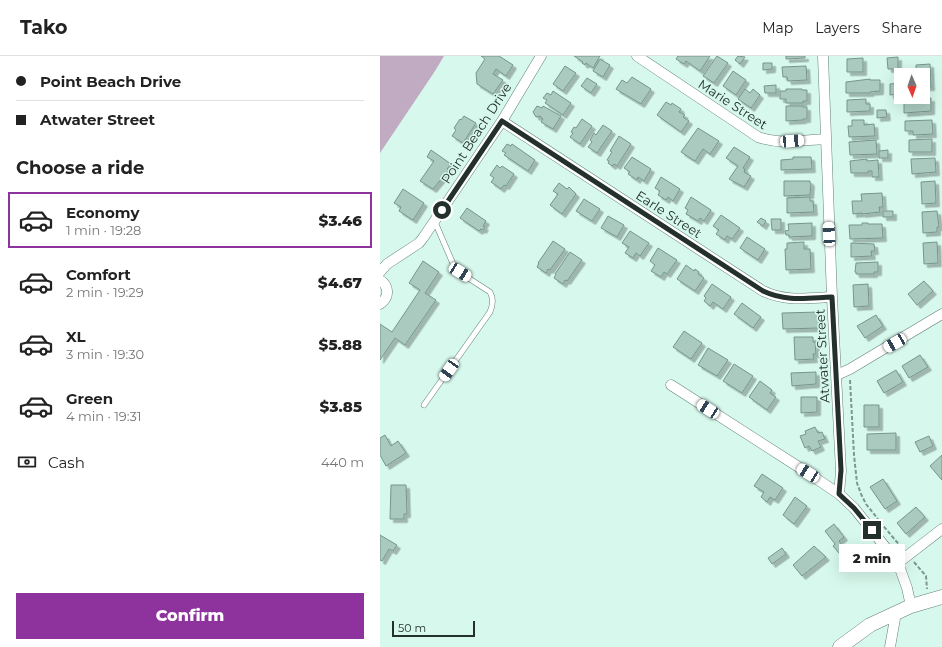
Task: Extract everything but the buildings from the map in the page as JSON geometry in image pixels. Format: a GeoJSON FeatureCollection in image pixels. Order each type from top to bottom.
{"type":"FeatureCollection","features":[{"type":"Feature","properties":{"kind":"main road"},"geometry":{"type":"LineString","coordinates":[[840,647],[870,625],[911,606],[942,597]]}},
{"type":"Feature","properties":{"kind":"street","name":"Point Beach Drive"},"geometry":{"type":"LineString","coordinates":[[380,272],[386,264],[419,243],[502,121],[541,56]]}},
{"type":"Feature","properties":{"kind":"street","name":"Marie Street"},"geometry":{"type":"LineString","coordinates":[[637,56],[758,137],[768,141],[780,142],[825,139]]}},
{"type":"Feature","properties":{"kind":"street","name":"Atwater Street"},"geometry":{"type":"LineString","coordinates":[[823,56],[825,139],[841,470],[839,494]]}},
{"type":"Feature","properties":{"kind":"street","name":"Earle Street"},"geometry":{"type":"LineString","coordinates":[[502,121],[763,291],[774,296],[788,299],[832,297]]}},
{"type":"Feature","properties":{"kind":"street"},"geometry":{"type":"LineString","coordinates":[[380,280],[384,283],[388,292],[385,300],[380,304]]}},
{"type":"Feature","properties":{"kind":"street"},"geometry":{"type":"LineString","coordinates":[[837,375],[856,366],[942,314]]}},
{"type":"Feature","properties":{"kind":"street"},"geometry":{"type":"LineString","coordinates":[[671,385],[839,494],[854,508],[898,563],[907,588],[911,606]]}},
{"type":"Feature","properties":{"kind":"street"},"geometry":{"type":"LineString","coordinates":[[898,563],[942,529]]}},
{"type":"Feature","properties":{"kind":"street"},"geometry":{"type":"LineString","coordinates":[[890,647],[896,613]]}},
{"type":"Feature","properties":{"kind":"lane"},"geometry":{"type":"LineString","coordinates":[[424,405],[490,312],[493,303],[490,292],[460,272],[454,266],[434,222]]}},
{"type":"Feature","properties":{"kind":"path"},"geometry":{"type":"LineString","coordinates":[[850,379],[855,472],[860,494],[880,522],[926,576],[928,590]]}},
{"type":"Feature","properties":{"kind":"shaded area"},"geometry":{"type":"Polygon","coordinates":[[[380,56],[444,56],[380,153],[380,56]]]}},
{"type":"Feature","properties":{"kind":"route"},"geometry":{"type":"LineString","coordinates":[[442,210],[502,121],[763,291],[774,296],[788,299],[832,297],[841,470],[839,494],[854,508],[872,530]]}}]}
